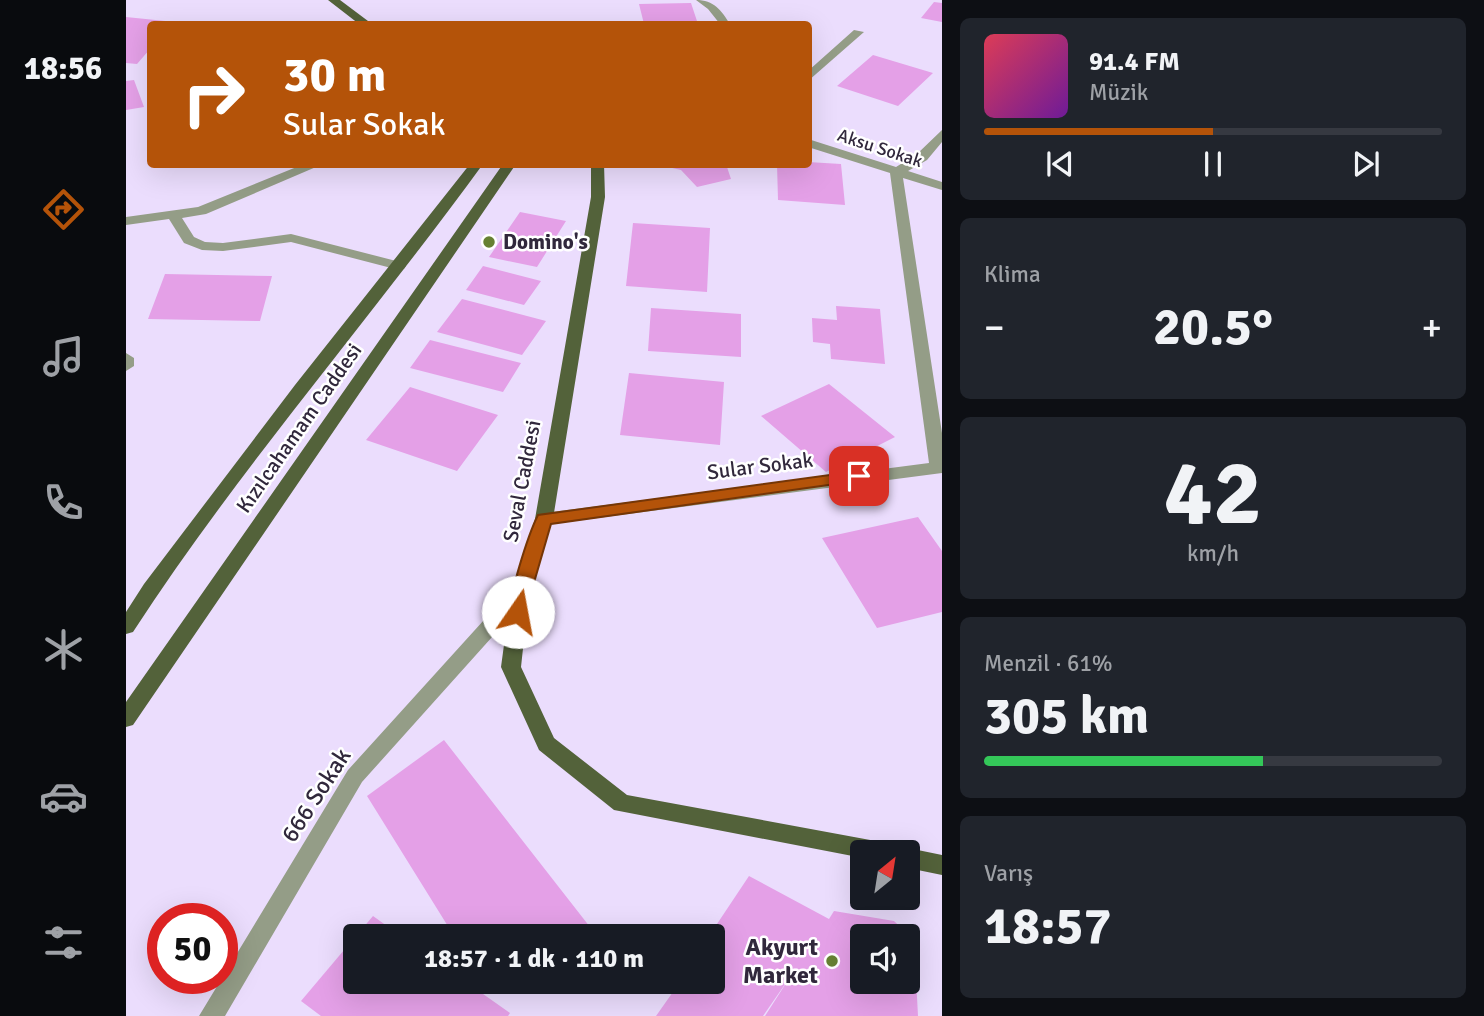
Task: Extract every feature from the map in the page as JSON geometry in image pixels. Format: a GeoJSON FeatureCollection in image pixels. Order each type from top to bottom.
{"type":"FeatureCollection","features":[{"type":"Feature","properties":{"kind":"main road"},"geometry":{"type":"LineString","coordinates":[[333,0],[362,21]]}},
{"type":"Feature","properties":{"kind":"main road","name":"Kızılcahamam Caddesi"},"geometry":{"type":"LineString","coordinates":[[126,627],[150,589],[301,389],[474,168]]}},
{"type":"Feature","properties":{"kind":"main road","name":"Kızılcahamam Caddesi"},"geometry":{"type":"LineString","coordinates":[[126,719],[192,617],[402,322],[507,168]]}},
{"type":"Feature","properties":{"kind":"main road","name":"Seval Caddesi"},"geometry":{"type":"LineString","coordinates":[[597,168],[598,197]]}},
{"type":"Feature","properties":{"kind":"main road","name":"Seval Caddesi"},"geometry":{"type":"LineString","coordinates":[[609,168],[598,197],[544,519],[520,593],[511,667],[546,744],[622,803],[850,846]]}},
{"type":"Feature","properties":{"kind":"main road"},"geometry":{"type":"LineString","coordinates":[[920,860],[942,865]]}},
{"type":"Feature","properties":{"kind":"street"},"geometry":{"type":"LineString","coordinates":[[701,0],[712,7],[722,21]]}},
{"type":"Feature","properties":{"kind":"street"},"geometry":{"type":"LineString","coordinates":[[812,74],[859,32]]}},
{"type":"Feature","properties":{"kind":"street"},"geometry":{"type":"LineString","coordinates":[[896,172],[922,157],[942,134]]}},
{"type":"Feature","properties":{"kind":"street","name":"Aksu Sokak"},"geometry":{"type":"LineString","coordinates":[[812,144],[942,186]]}},
{"type":"Feature","properties":{"kind":"street"},"geometry":{"type":"LineString","coordinates":[[126,221],[201,211],[307,168]]}},
{"type":"Feature","properties":{"kind":"street","name":"Sular Sokak"},"geometry":{"type":"LineString","coordinates":[[544,519],[940,467],[896,172]]}},
{"type":"Feature","properties":{"kind":"street"},"geometry":{"type":"LineString","coordinates":[[173,215],[189,240],[202,246],[223,247],[291,238],[399,266]]}},
{"type":"Feature","properties":{"kind":"street"},"geometry":{"type":"LineString","coordinates":[[126,358],[126,366]]}},
{"type":"Feature","properties":{"kind":"street","name":"666 Sokak"},"geometry":{"type":"LineString","coordinates":[[211,1016],[355,776],[520,593]]}},
{"type":"Feature","properties":{"kind":"building"},"geometry":{"type":"Polygon","coordinates":[[[934,2],[942,3],[942,22],[921,18],[934,2]]]}},
{"type":"Feature","properties":{"kind":"building"},"geometry":{"type":"Polygon","coordinates":[[[691,3],[697,21],[643,21],[639,4],[691,3]]]}},
{"type":"Feature","properties":{"kind":"building"},"geometry":{"type":"Polygon","coordinates":[[[126,17],[165,21],[147,21],[147,52],[137,64],[126,63],[126,17]]]}},
{"type":"Feature","properties":{"kind":"building"},"geometry":{"type":"Polygon","coordinates":[[[873,55],[933,73],[898,106],[837,86],[873,55]]]}},
{"type":"Feature","properties":{"kind":"building"},"geometry":{"type":"Polygon","coordinates":[[[134,80],[144,107],[126,110],[126,81],[134,80]]]}},
{"type":"Feature","properties":{"kind":"building"},"geometry":{"type":"Polygon","coordinates":[[[812,162],[841,164],[845,205],[778,200],[777,168],[812,168],[812,162]]]}},
{"type":"Feature","properties":{"kind":"building"},"geometry":{"type":"Polygon","coordinates":[[[672,168],[727,168],[731,179],[697,187],[681,170],[672,168]]]}},
{"type":"Feature","properties":{"kind":"building"},"geometry":{"type":"Polygon","coordinates":[[[520,212],[566,221],[537,267],[489,257],[520,212]]]}},
{"type":"Feature","properties":{"kind":"building"},"geometry":{"type":"Polygon","coordinates":[[[633,223],[710,228],[707,292],[626,286],[633,223]]]}},
{"type":"Feature","properties":{"kind":"building"},"geometry":{"type":"Polygon","coordinates":[[[483,266],[541,281],[524,305],[466,290],[483,266]]]}},
{"type":"Feature","properties":{"kind":"building"},"geometry":{"type":"Polygon","coordinates":[[[165,274],[272,276],[260,321],[148,319],[165,274]]]}},
{"type":"Feature","properties":{"kind":"building"},"geometry":{"type":"Polygon","coordinates":[[[462,299],[546,321],[522,355],[437,332],[462,299]]]}},
{"type":"Feature","properties":{"kind":"building"},"geometry":{"type":"Polygon","coordinates":[[[836,306],[880,309],[885,364],[831,359],[830,344],[813,342],[812,318],[837,320],[836,306]]]}},
{"type":"Feature","properties":{"kind":"building"},"geometry":{"type":"Polygon","coordinates":[[[651,308],[741,314],[741,357],[648,351],[651,308]]]}},
{"type":"Feature","properties":{"kind":"building"},"geometry":{"type":"Polygon","coordinates":[[[430,340],[521,363],[503,392],[410,368],[430,340]]]}},
{"type":"Feature","properties":{"kind":"building"},"geometry":{"type":"Polygon","coordinates":[[[629,373],[724,382],[720,445],[620,435],[629,373]]]}},
{"type":"Feature","properties":{"kind":"building"},"geometry":{"type":"Polygon","coordinates":[[[829,384],[895,437],[826,472],[761,416],[829,384]]]}},
{"type":"Feature","properties":{"kind":"building"},"geometry":{"type":"Polygon","coordinates":[[[410,387],[498,415],[457,471],[366,440],[410,387]]]}},
{"type":"Feature","properties":{"kind":"building"},"geometry":{"type":"Polygon","coordinates":[[[918,517],[942,551],[942,612],[877,628],[822,538],[918,517]]]}},
{"type":"Feature","properties":{"kind":"building"},"geometry":{"type":"Polygon","coordinates":[[[444,740],[588,924],[447,924],[367,796],[444,740]]]}},
{"type":"Feature","properties":{"kind":"building"},"geometry":{"type":"Polygon","coordinates":[[[749,876],[829,919],[834,911],[894,921],[897,924],[850,924],[850,994],[917,994],[918,1016],[765,1016],[790,977],[763,1016],[656,1016],[672,994],[725,994],[725,924],[717,924],[749,876]]]}},
{"type":"Feature","properties":{"kind":"building"},"geometry":{"type":"Polygon","coordinates":[[[373,916],[384,924],[366,924],[373,916]]]}},
{"type":"Feature","properties":{"kind":"building"},"geometry":{"type":"Polygon","coordinates":[[[343,951],[343,994],[483,994],[510,1013],[508,1016],[321,1016],[301,1001],[343,951]]]}},
{"type":"Feature","properties":{"kind":"place","name":"Domino's"},"geometry":{"type":"Point","coordinates":[489,242]}},
{"type":"Feature","properties":{"kind":"place","name":"Akyurt Market"},"geometry":{"type":"Point","coordinates":[832,961]}},
{"type":"Feature","properties":{"kind":"route"},"geometry":{"type":"LineString","coordinates":[[518,612],[520,593],[544,519],[859,476]]}}]}
